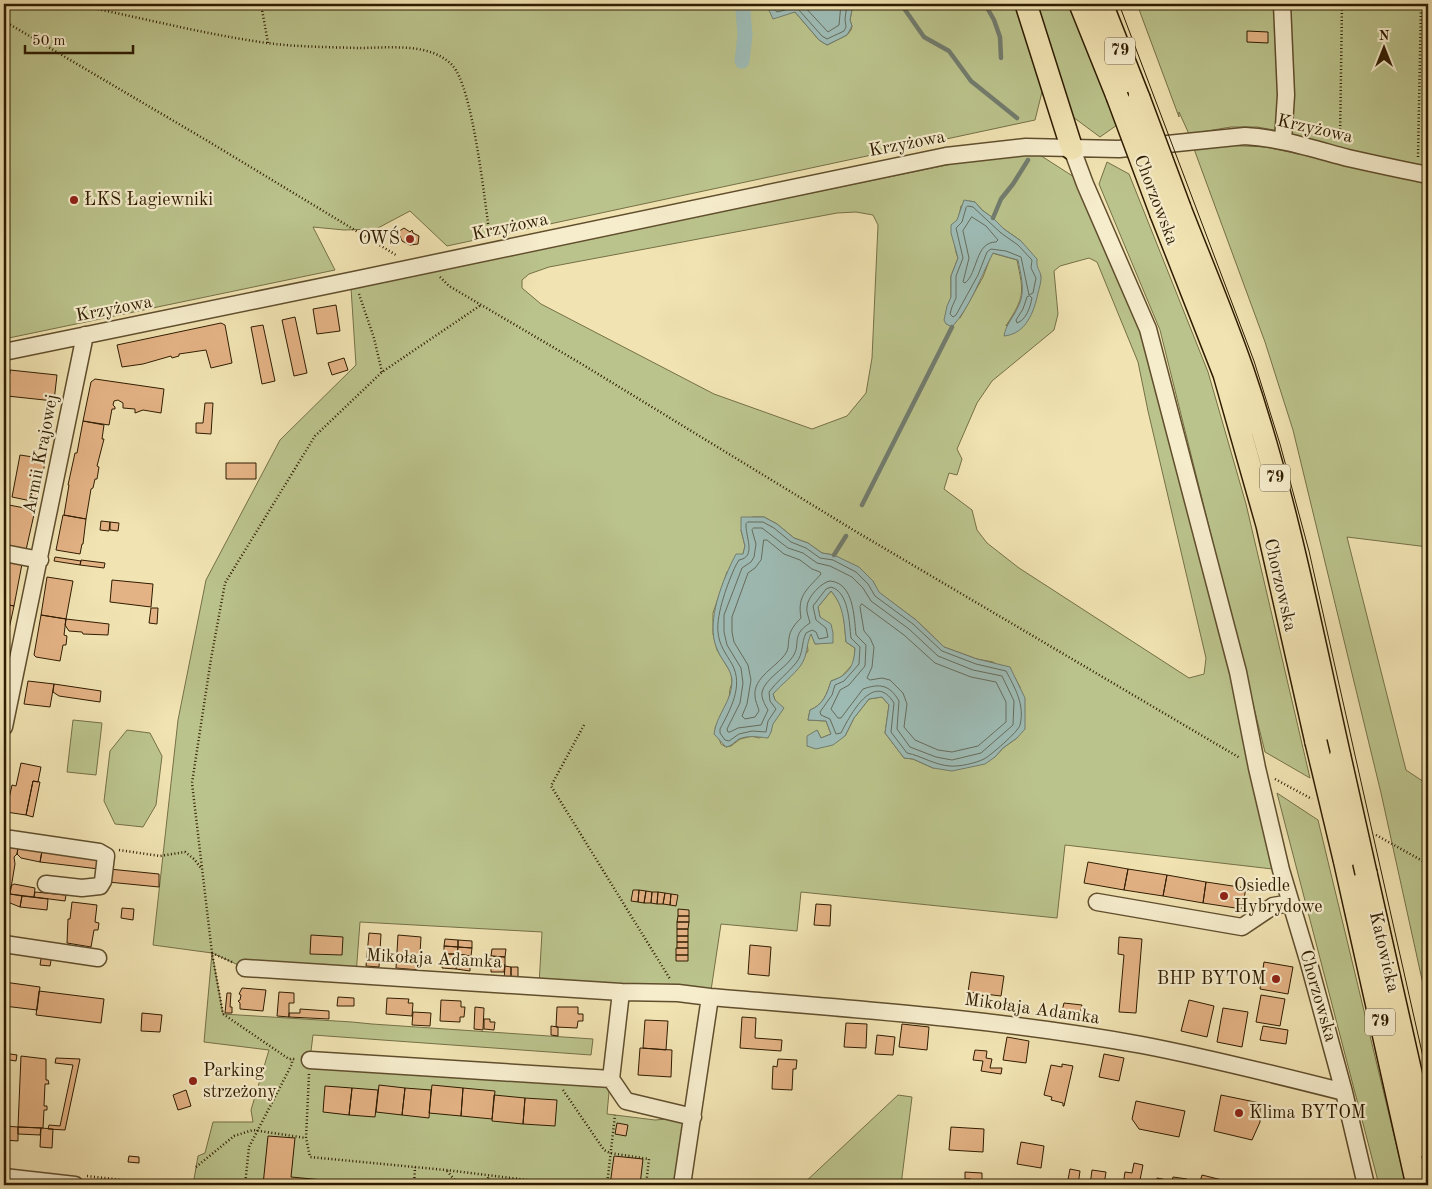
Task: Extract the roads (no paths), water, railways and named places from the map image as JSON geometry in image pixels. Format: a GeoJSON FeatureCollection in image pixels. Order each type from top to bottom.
{"type":"FeatureCollection","features":[{"type":"Feature","properties":{"kind":"main road"},"geometry":{"type":"LineString","coordinates":[[1026,4],[1072,148]]}},
{"type":"Feature","properties":{"kind":"main road","name":"Chorzowska"},"geometry":{"type":"LineString","coordinates":[[1080,4],[1117,96],[1243,370],[1287,521],[1366,873]]}},
{"type":"Feature","properties":{"kind":"main road","name":"Chorzowska"},"geometry":{"type":"LineString","coordinates":[[1102,4],[1138,98],[1209,333],[1227,383],[1267,525],[1417,1185]]}},
{"type":"Feature","properties":{"kind":"main road","name":"Katowicka"},"geometry":{"type":"LineString","coordinates":[[1366,873],[1428,1148]]}},
{"type":"Feature","properties":{"kind":"street"},"geometry":{"type":"LineString","coordinates":[[1282,4],[1286,95],[1283,141]]}},
{"type":"Feature","properties":{"kind":"street","name":"Krzyżowa"},"geometry":{"type":"LineString","coordinates":[[4,352],[492,252],[905,164],[976,152],[1026,147],[1119,149],[1231,136],[1262,137],[1422,174]]}},
{"type":"Feature","properties":{"kind":"street","name":"Chorzowska"},"geometry":{"type":"LineString","coordinates":[[1072,148],[1085,184],[1148,329],[1238,672],[1257,768],[1291,903],[1344,1092],[1366,1185]]}},
{"type":"Feature","properties":{"kind":"street","name":"Armii Krajowej"},"geometry":{"type":"LineString","coordinates":[[4,728],[11,655],[40,560],[85,335]]}},
{"type":"Feature","properties":{"kind":"street"},"geometry":{"type":"LineString","coordinates":[[4,553],[40,560]]}},
{"type":"Feature","properties":{"kind":"street"},"geometry":{"type":"LineString","coordinates":[[4,838],[99,852],[106,856],[103,881],[100,886],[82,888],[46,884]]}},
{"type":"Feature","properties":{"kind":"street"},"geometry":{"type":"LineString","coordinates":[[1097,902],[1242,927],[1273,906],[1291,903]]}},
{"type":"Feature","properties":{"kind":"street"},"geometry":{"type":"LineString","coordinates":[[4,944],[98,958]]}},
{"type":"Feature","properties":{"kind":"street","name":"Mikołaja Adamka"},"geometry":{"type":"LineString","coordinates":[[245,968],[621,992],[678,993],[873,1010],[1042,1029],[1142,1045],[1344,1092]]}},
{"type":"Feature","properties":{"kind":"street"},"geometry":{"type":"LineString","coordinates":[[621,992],[611,1079],[626,1101],[693,1117]]}},
{"type":"Feature","properties":{"kind":"street"},"geometry":{"type":"LineString","coordinates":[[682,1185],[710,997]]}},
{"type":"Feature","properties":{"kind":"street"},"geometry":{"type":"LineString","coordinates":[[310,1060],[611,1079]]}},
{"type":"Feature","properties":{"kind":"street"},"geometry":{"type":"LineString","coordinates":[[4,1177],[75,1185]]}},
{"type":"Feature","properties":{"kind":"water"},"geometry":{"type":"Polygon","coordinates":[[[772,4],[853,4],[850,20],[852,26],[847,35],[827,45],[819,40],[795,12],[773,19],[768,8],[772,4]]]}},
{"type":"Feature","properties":{"kind":"water"},"geometry":{"type":"Polygon","coordinates":[[[964,200],[975,202],[1004,229],[1021,241],[1037,259],[1041,280],[1034,307],[1028,321],[1023,327],[1012,334],[1004,336],[1022,296],[1018,260],[993,253],[970,301],[959,319],[952,327],[946,324],[944,320],[951,297],[951,276],[958,258],[951,233],[951,225],[957,220],[964,200]]]}},
{"type":"Feature","properties":{"kind":"water"},"geometry":{"type":"Polygon","coordinates":[[[741,517],[764,517],[777,524],[794,538],[808,543],[822,553],[834,555],[859,567],[873,581],[879,592],[916,620],[944,647],[977,659],[1010,667],[1025,698],[1025,729],[1017,738],[985,764],[952,771],[933,768],[913,759],[904,758],[885,733],[889,705],[882,697],[869,699],[854,718],[845,736],[833,745],[816,749],[807,746],[807,736],[817,730],[821,738],[831,734],[826,721],[808,720],[810,710],[821,702],[826,695],[831,681],[846,673],[852,665],[855,648],[846,642],[841,608],[831,591],[818,607],[820,617],[831,624],[833,643],[815,644],[811,634],[801,665],[773,694],[775,700],[784,708],[773,724],[768,738],[746,737],[726,747],[714,734],[715,727],[730,694],[732,680],[730,672],[717,649],[713,626],[717,601],[726,576],[736,554],[743,554],[745,546],[741,530],[741,517]]]}},
{"type":"Feature","properties":{"kind":"waterway"},"geometry":{"type":"LineString","coordinates":[[742,61],[745,35],[743,11],[745,4]]}},
{"type":"Feature","properties":{"kind":"waterway"},"geometry":{"type":"LineString","coordinates":[[901,4],[924,37],[949,51],[971,81],[1017,118]]}},
{"type":"Feature","properties":{"kind":"waterway"},"geometry":{"type":"LineString","coordinates":[[985,4],[994,20],[1000,37],[1001,58]]}},
{"type":"Feature","properties":{"kind":"waterway"},"geometry":{"type":"LineString","coordinates":[[993,218],[1001,199],[1028,160]]}},
{"type":"Feature","properties":{"kind":"waterway"},"geometry":{"type":"LineString","coordinates":[[862,505],[952,327]]}},
{"type":"Feature","properties":{"kind":"waterway"},"geometry":{"type":"LineString","coordinates":[[834,555],[846,536]]}},
{"type":"Feature","properties":{"kind":"tram line"},"geometry":{"type":"LineString","coordinates":[[1119,4],[1254,361],[1280,444],[1309,551],[1428,1079]]}},
{"type":"Feature","properties":{"kind":"place","name":"ŁKS Łagiewniki"},"geometry":{"type":"Point","coordinates":[74,200]}},
{"type":"Feature","properties":{"kind":"place","name":"OWŚ"},"geometry":{"type":"Point","coordinates":[410,239]}},
{"type":"Feature","properties":{"kind":"place","name":"Osiedle Hybrydowe"},"geometry":{"type":"Point","coordinates":[1224,896]}},
{"type":"Feature","properties":{"kind":"place","name":"BHP BYTOM"},"geometry":{"type":"Point","coordinates":[1276,979]}},
{"type":"Feature","properties":{"kind":"place","name":"Parking strzeżony"},"geometry":{"type":"Point","coordinates":[193,1081]}},
{"type":"Feature","properties":{"kind":"place","name":"Klima BYTOM"},"geometry":{"type":"Point","coordinates":[1239,1113]}}]}
